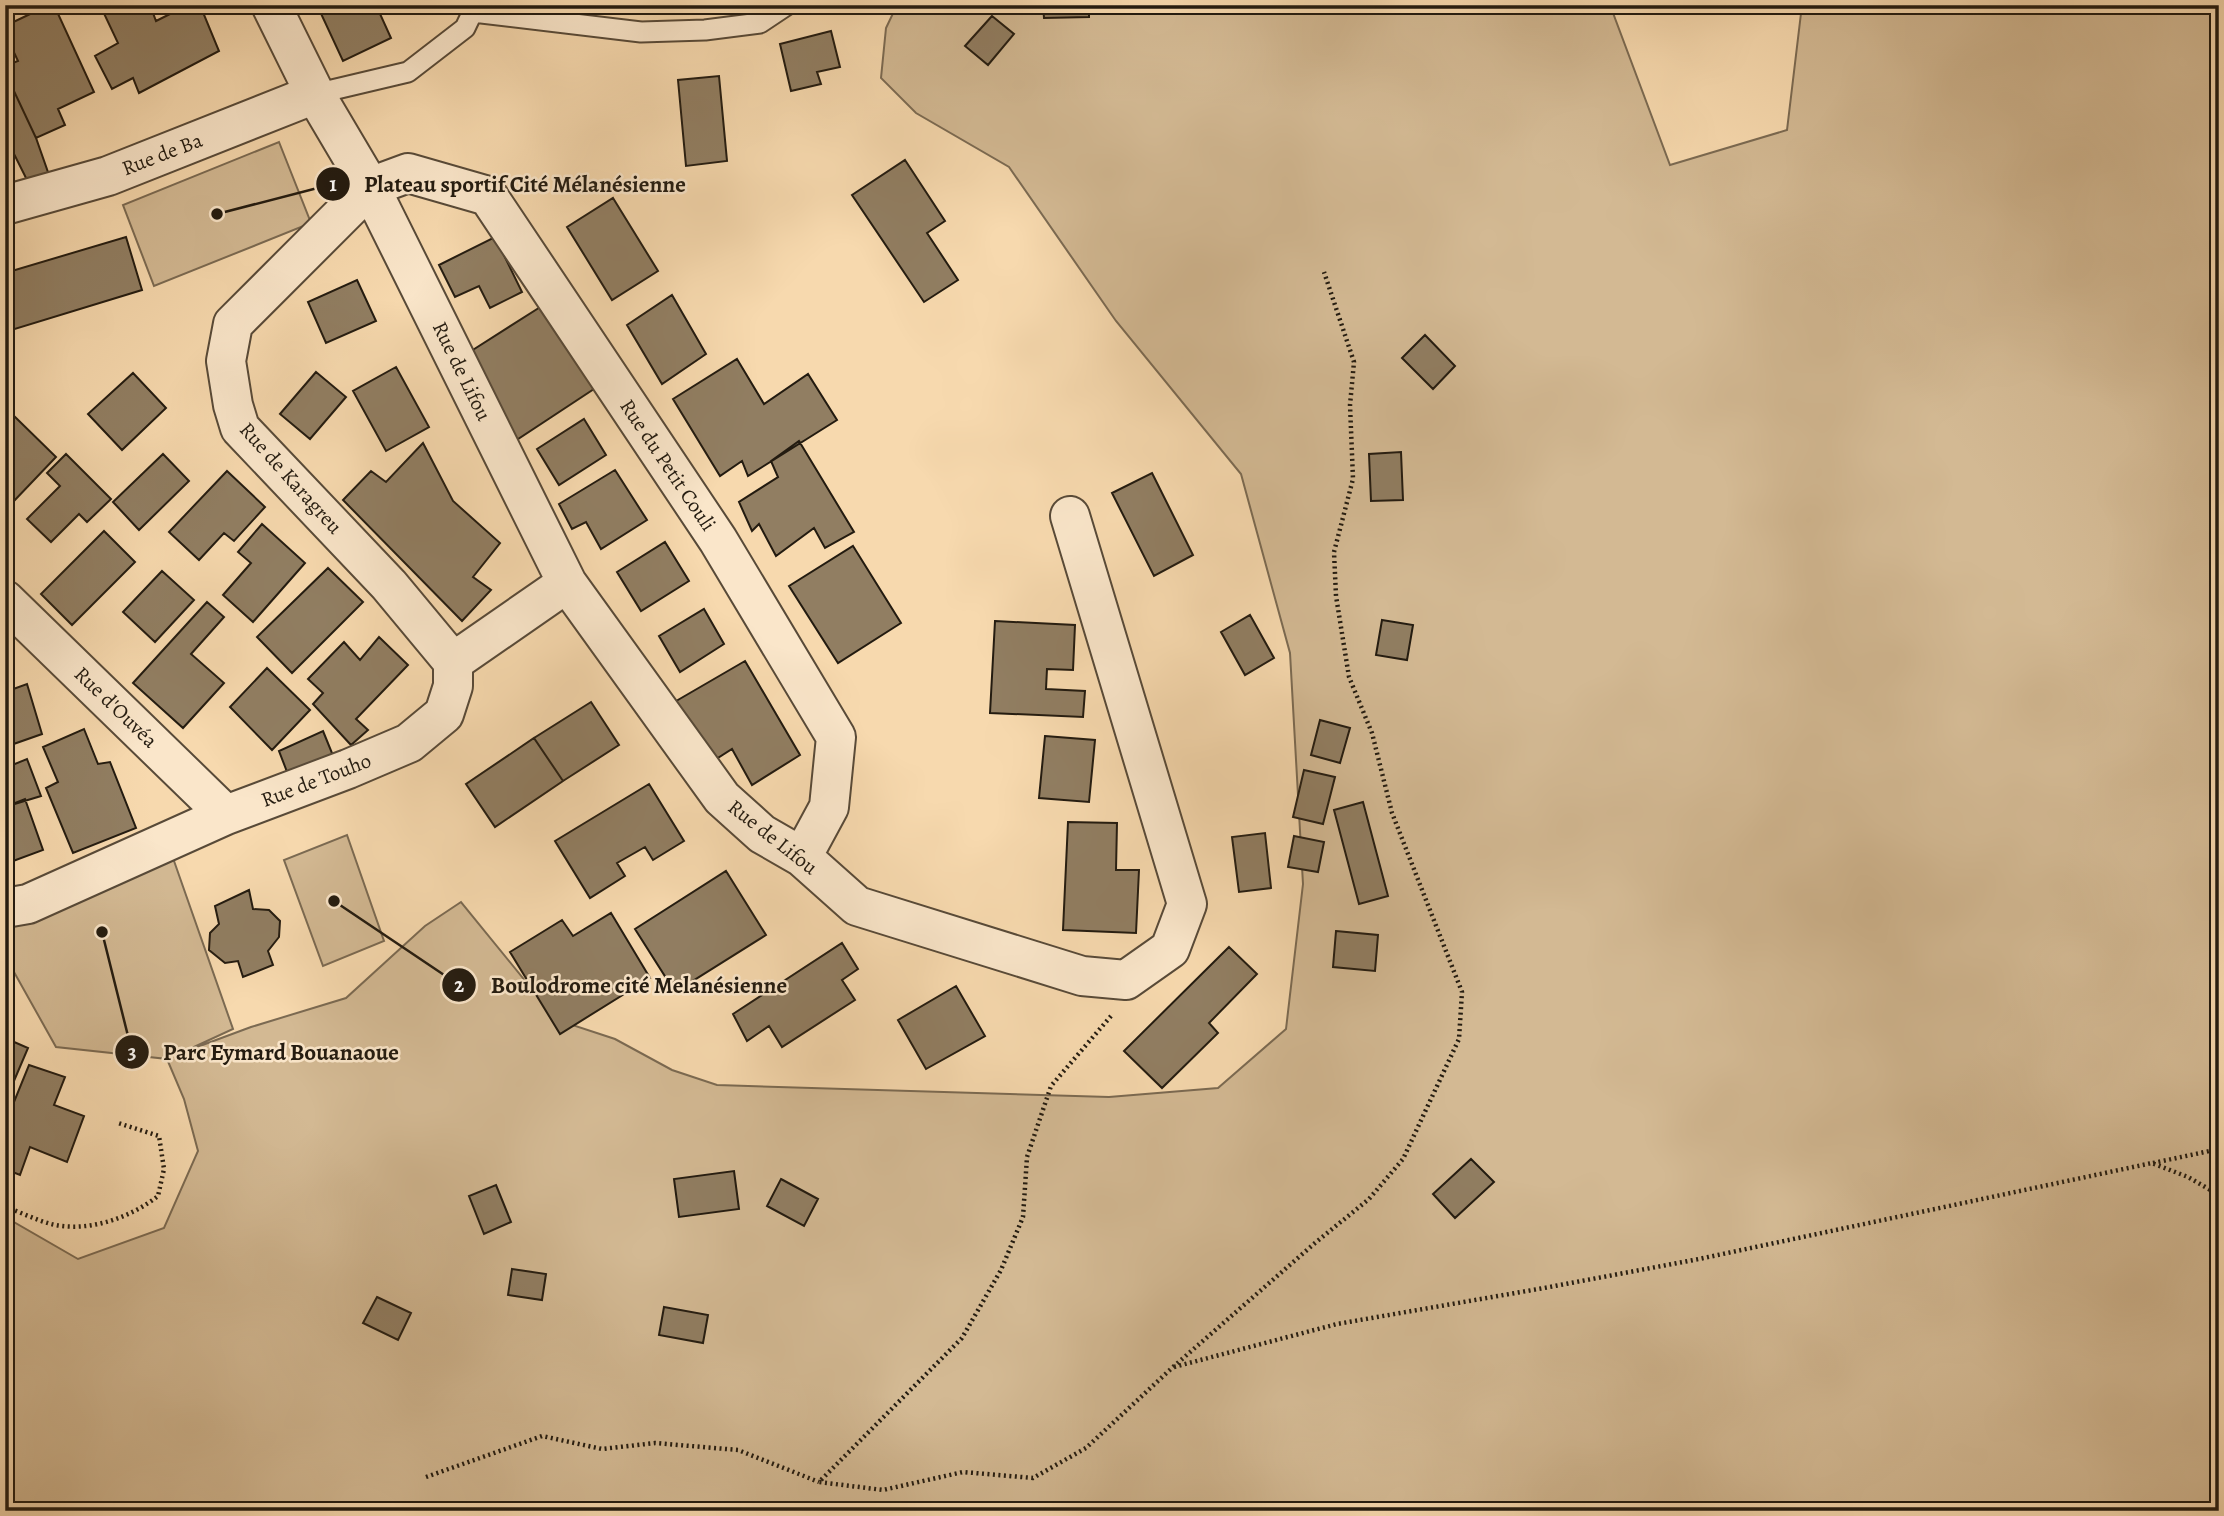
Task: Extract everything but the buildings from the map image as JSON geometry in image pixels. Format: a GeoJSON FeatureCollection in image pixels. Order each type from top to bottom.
{"type":"FeatureCollection","features":[{"type":"Feature","properties":{"kind":"street","name":"Rue de Lifou"},"geometry":{"type":"LineString","coordinates":[[271,5],[315,94],[370,187],[567,583],[722,798],[762,834],[802,857],[857,906],[1082,976],[1126,979]]}},
{"type":"Feature","properties":{"kind":"street","name":"Rue de Ba"},"geometry":{"type":"LineString","coordinates":[[5,205],[108,176],[315,94]]}},
{"type":"Feature","properties":{"kind":"street","name":"Rue du Petit Couli"},"geometry":{"type":"LineString","coordinates":[[370,187],[408,173],[488,195],[718,540],[836,737],[829,807],[802,857]]}},
{"type":"Feature","properties":{"kind":"street","name":"Rue de Karagreu"},"geometry":{"type":"LineString","coordinates":[[370,187],[233,324],[226,361],[233,405],[240,428],[389,585],[453,662]]}},
{"type":"Feature","properties":{"kind":"street"},"geometry":{"type":"LineString","coordinates":[[1070,516],[1187,904],[1170,949],[1126,979]]}},
{"type":"Feature","properties":{"kind":"street"},"geometry":{"type":"LineString","coordinates":[[453,662],[567,583]]}},
{"type":"Feature","properties":{"kind":"street","name":"Rue d'Ouvéa"},"geometry":{"type":"LineString","coordinates":[[5,600],[226,815]]}},
{"type":"Feature","properties":{"kind":"street","name":"Rue de Touho"},"geometry":{"type":"LineString","coordinates":[[5,908],[28,905],[226,815],[409,743],[444,714],[453,686],[453,662]]}},
{"type":"Feature","properties":{"kind":"lane"},"geometry":{"type":"LineString","coordinates":[[315,94],[408,72],[465,28],[475,8],[641,32],[705,30],[760,23],[787,5]]}},
{"type":"Feature","properties":{"kind":"path"},"geometry":{"type":"LineString","coordinates":[[426,1477],[542,1436],[602,1449],[655,1443],[738,1450],[819,1482],[883,1490],[963,1472],[1033,1478],[1086,1448],[1173,1367],[1369,1199],[1403,1158],[1459,1039],[1462,992],[1392,813],[1372,733],[1349,677],[1336,596],[1334,552],[1353,479],[1350,405],[1354,362],[1324,272]]}},
{"type":"Feature","properties":{"kind":"path"},"geometry":{"type":"LineString","coordinates":[[819,1482],[962,1338],[1001,1270],[1023,1217],[1027,1157],[1051,1087],[1110,1018],[1126,979]]}},
{"type":"Feature","properties":{"kind":"path"},"geometry":{"type":"LineString","coordinates":[[5,1207],[53,1224],[94,1226],[142,1208],[158,1196],[164,1169],[159,1136],[118,1123]]}},
{"type":"Feature","properties":{"kind":"path"},"geometry":{"type":"LineString","coordinates":[[1173,1367],[1337,1324],[1544,1289],[1699,1259],[2219,1149]]}},
{"type":"Feature","properties":{"kind":"path"},"geometry":{"type":"LineString","coordinates":[[2152,1163],[2188,1177],[2219,1195]]}},
{"type":"Feature","properties":{"kind":"shaded area"},"geometry":{"type":"Polygon","coordinates":[[[897,5],[1610,5],[1670,165],[1787,130],[1802,5],[2219,5],[2219,1511],[5,1511],[5,1217],[78,1259],[164,1228],[198,1151],[184,1099],[167,1059],[56,1047],[5,956],[5,908],[167,841],[233,1029],[181,1053],[251,1027],[346,998],[425,926],[461,902],[557,1020],[615,1039],[672,1070],[717,1085],[1109,1097],[1218,1088],[1286,1029],[1303,884],[1290,653],[1241,474],[1116,321],[1009,167],[916,113],[881,78],[886,28],[897,5]]]}},
{"type":"Feature","properties":{"kind":"shaded area"},"geometry":{"type":"Polygon","coordinates":[[[279,142],[311,223],[154,286],[123,205],[279,142]]]}},
{"type":"Feature","properties":{"kind":"shaded area"},"geometry":{"type":"Polygon","coordinates":[[[347,835],[384,941],[323,966],[284,860],[347,835]]]}},
{"type":"Feature","properties":{"kind":"place","name":"Plateau sportif Cité Mélanésienne"},"geometry":{"type":"Point","coordinates":[217,214]}},
{"type":"Feature","properties":{"kind":"place","name":"Boulodrome cité Melanésienne"},"geometry":{"type":"Point","coordinates":[334,901]}},
{"type":"Feature","properties":{"kind":"place","name":"Parc Eymard Bouanaoue"},"geometry":{"type":"Point","coordinates":[102,932]}}]}
